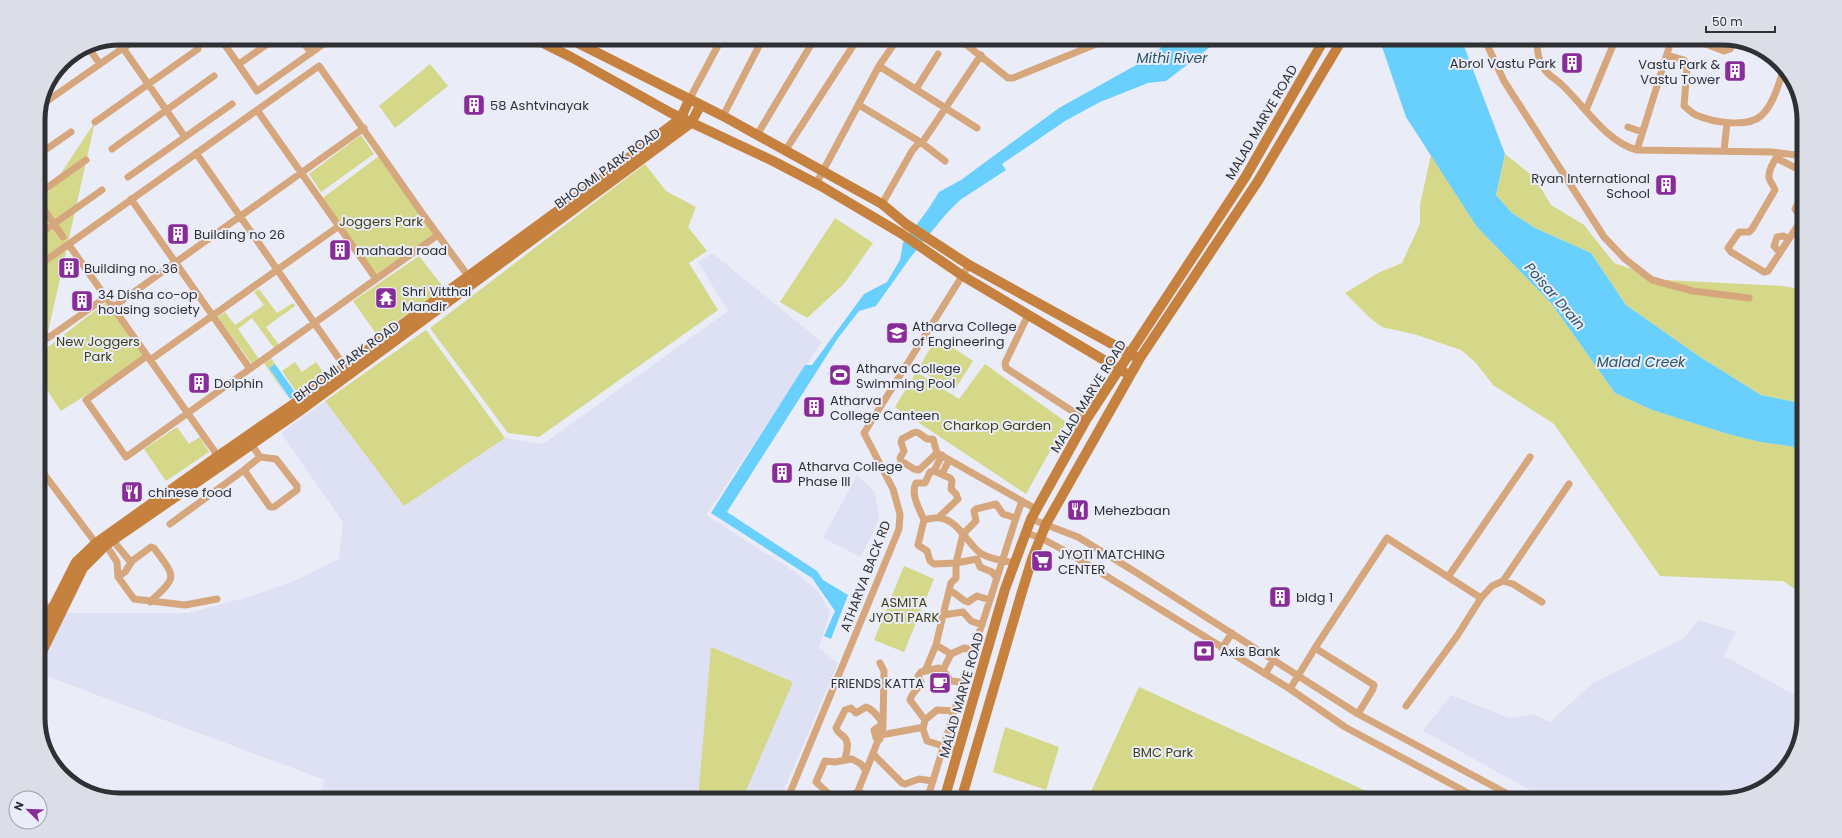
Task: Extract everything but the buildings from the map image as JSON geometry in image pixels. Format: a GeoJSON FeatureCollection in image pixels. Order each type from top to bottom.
{"type":"FeatureCollection","features":[{"type":"Feature","properties":{"kind":"main road"},"geometry":{"type":"LineString","coordinates":[[547,45],[691,123],[773,161],[848,202],[902,234],[964,276],[1119,370],[1131,375]]}},
{"type":"Feature","properties":{"kind":"main road"},"geometry":{"type":"LineString","coordinates":[[582,45],[700,106],[723,116],[882,204],[906,224],[969,265],[1129,354],[1140,358]]}},
{"type":"Feature","properties":{"kind":"main road","name":"MALAD MARVE ROAD"},"geometry":{"type":"LineString","coordinates":[[946,793],[1005,589],[1036,509],[1086,420],[1246,176],[1322,45]]}},
{"type":"Feature","properties":{"kind":"main road","name":"MALAD MARVE ROAD"},"geometry":{"type":"LineString","coordinates":[[963,793],[1021,595],[1046,524],[1140,358],[1258,181],[1338,45]]}},
{"type":"Feature","properties":{"kind":"main road"},"geometry":{"type":"LineString","coordinates":[[682,118],[689,100]]}},
{"type":"Feature","properties":{"kind":"main road","name":"BHOOMI PARK ROAD"},"geometry":{"type":"LineString","coordinates":[[645,151],[691,123],[700,106]]}},
{"type":"Feature","properties":{"kind":"main road","name":"BHOOMI PARK ROAD"},"geometry":{"type":"LineString","coordinates":[[45,636],[76,562],[348,371],[645,151],[682,118]]}},
{"type":"Feature","properties":{"kind":"main road"},"geometry":{"type":"LineString","coordinates":[[848,202],[854,189]]}},
{"type":"Feature","properties":{"kind":"main road","name":"BHOOMI PARK ROAD"},"geometry":{"type":"LineString","coordinates":[[45,627],[56,612]]}},
{"type":"Feature","properties":{"kind":"street"},"geometry":{"type":"LineString","coordinates":[[48,100],[128,45]]}},
{"type":"Feature","properties":{"kind":"street"},"geometry":{"type":"LineString","coordinates":[[225,45],[257,91],[322,45]]}},
{"type":"Feature","properties":{"kind":"street"},"geometry":{"type":"LineString","coordinates":[[239,64],[266,45]]}},
{"type":"Feature","properties":{"kind":"street"},"geometry":{"type":"LineString","coordinates":[[305,45],[311,53]]}},
{"type":"Feature","properties":{"kind":"street"},"geometry":{"type":"LineString","coordinates":[[689,100],[718,45]]}},
{"type":"Feature","properties":{"kind":"street"},"geometry":{"type":"LineString","coordinates":[[723,116],[759,45]]}},
{"type":"Feature","properties":{"kind":"street"},"geometry":{"type":"LineString","coordinates":[[757,135],[811,45]]}},
{"type":"Feature","properties":{"kind":"street"},"geometry":{"type":"LineString","coordinates":[[785,151],[853,45]]}},
{"type":"Feature","properties":{"kind":"street"},"geometry":{"type":"LineString","coordinates":[[816,184],[880,66],[894,45]]}},
{"type":"Feature","properties":{"kind":"street"},"geometry":{"type":"LineString","coordinates":[[967,45],[1008,78],[1013,78],[1095,45]]}},
{"type":"Feature","properties":{"kind":"street"},"geometry":{"type":"LineString","coordinates":[[1487,45],[1504,81],[1604,237],[1625,259],[1652,280],[1693,291],[1749,298]]}},
{"type":"Feature","properties":{"kind":"street"},"geometry":{"type":"LineString","coordinates":[[1537,45],[1537,50],[1546,72],[1561,84],[1610,135],[1627,147],[1637,150],[1724,151],[1797,156]]}},
{"type":"Feature","properties":{"kind":"street"},"geometry":{"type":"LineString","coordinates":[[1586,110],[1613,45]]}},
{"type":"Feature","properties":{"kind":"street"},"geometry":{"type":"LineString","coordinates":[[1637,150],[1670,45]]}},
{"type":"Feature","properties":{"kind":"street"},"geometry":{"type":"LineString","coordinates":[[1708,45],[1724,51],[1730,49],[1732,45]]}},
{"type":"Feature","properties":{"kind":"street"},"geometry":{"type":"LineString","coordinates":[[123,48],[185,137]]}},
{"type":"Feature","properties":{"kind":"street"},"geometry":{"type":"LineString","coordinates":[[95,122],[198,49]]}},
{"type":"Feature","properties":{"kind":"street"},"geometry":{"type":"LineString","coordinates":[[91,51],[100,64]]}},
{"type":"Feature","properties":{"kind":"street"},"geometry":{"type":"LineString","coordinates":[[916,89],[938,54]]}},
{"type":"Feature","properties":{"kind":"street"},"geometry":{"type":"LineString","coordinates":[[882,204],[912,151],[922,142],[981,55]]}},
{"type":"Feature","properties":{"kind":"street"},"geometry":{"type":"LineString","coordinates":[[1667,56],[1684,60],[1687,68],[1684,106],[1696,115],[1727,123],[1756,120],[1762,115],[1771,105],[1782,74]]}},
{"type":"Feature","properties":{"kind":"street"},"geometry":{"type":"LineString","coordinates":[[45,261],[320,66],[471,280]]}},
{"type":"Feature","properties":{"kind":"street"},"geometry":{"type":"LineString","coordinates":[[880,66],[977,128]]}},
{"type":"Feature","properties":{"kind":"street"},"geometry":{"type":"LineString","coordinates":[[112,149],[214,76]]}},
{"type":"Feature","properties":{"kind":"street"},"geometry":{"type":"LineString","coordinates":[[128,177],[232,104]]}},
{"type":"Feature","properties":{"kind":"street"},"geometry":{"type":"LineString","coordinates":[[859,105],[922,142],[945,161]]}},
{"type":"Feature","properties":{"kind":"street"},"geometry":{"type":"LineString","coordinates":[[257,110],[376,280]]}},
{"type":"Feature","properties":{"kind":"street"},"geometry":{"type":"LineString","coordinates":[[1724,151],[1727,123]]}},
{"type":"Feature","properties":{"kind":"street"},"geometry":{"type":"LineString","coordinates":[[1628,127],[1642,132]]}},
{"type":"Feature","properties":{"kind":"street"},"geometry":{"type":"LineString","coordinates":[[113,307],[364,128]]}},
{"type":"Feature","properties":{"kind":"street"},"geometry":{"type":"LineString","coordinates":[[45,150],[70,132]]}},
{"type":"Feature","properties":{"kind":"street"},"geometry":{"type":"LineString","coordinates":[[196,153],[348,371]]}},
{"type":"Feature","properties":{"kind":"street"},"geometry":{"type":"LineString","coordinates":[[1777,155],[1797,168]]}},
{"type":"Feature","properties":{"kind":"street"},"geometry":{"type":"LineString","coordinates":[[1777,155],[1769,171],[1769,180],[1774,185],[1775,190],[1752,229],[1749,232],[1739,232],[1728,248],[1730,252],[1764,272],[1768,271],[1797,226]]}},
{"type":"Feature","properties":{"kind":"street"},"geometry":{"type":"LineString","coordinates":[[45,189],[86,160]]}},
{"type":"Feature","properties":{"kind":"street"},"geometry":{"type":"LineString","coordinates":[[45,230],[102,190]]}},
{"type":"Feature","properties":{"kind":"street"},"geometry":{"type":"LineString","coordinates":[[131,200],[250,369]]}},
{"type":"Feature","properties":{"kind":"street"},"geometry":{"type":"LineString","coordinates":[[45,211],[63,237]]}},
{"type":"Feature","properties":{"kind":"street"},"geometry":{"type":"LineString","coordinates":[[339,226],[213,316],[86,400],[126,457],[438,235]]}},
{"type":"Feature","properties":{"kind":"street"},"geometry":{"type":"LineString","coordinates":[[1780,253],[1774,246],[1777,238],[1782,236],[1789,239]]}},
{"type":"Feature","properties":{"kind":"street"},"geometry":{"type":"LineString","coordinates":[[69,245],[220,460]]}},
{"type":"Feature","properties":{"kind":"street","name":"ATHARVA BACK RD"},"geometry":{"type":"LineString","coordinates":[[790,793],[899,529],[900,514],[893,489],[864,433],[964,276],[969,265]]}},
{"type":"Feature","properties":{"kind":"street"},"geometry":{"type":"LineString","coordinates":[[45,334],[48,338],[106,297]]}},
{"type":"Feature","properties":{"kind":"street"},"geometry":{"type":"LineString","coordinates":[[1028,315],[1005,363],[1006,368],[1086,420]]}},
{"type":"Feature","properties":{"kind":"street"},"geometry":{"type":"LineString","coordinates":[[940,454],[919,470],[914,469],[901,461],[900,458],[904,451],[901,442],[902,439],[916,432],[920,432],[927,439],[933,439],[940,454],[949,460],[1036,509]]}},
{"type":"Feature","properties":{"kind":"street"},"geometry":{"type":"LineString","coordinates":[[249,440],[260,457]]}},
{"type":"Feature","properties":{"kind":"street"},"geometry":{"type":"LineString","coordinates":[[940,454],[934,471],[930,472],[925,483],[916,483],[913,488],[917,506],[924,520],[918,545],[927,552],[930,561],[934,564],[977,560],[979,561],[980,568],[992,572],[996,577]]}},
{"type":"Feature","properties":{"kind":"street"},"geometry":{"type":"LineString","coordinates":[[170,524],[260,457],[276,459],[298,486],[297,490],[274,508],[270,507],[244,470]]}},
{"type":"Feature","properties":{"kind":"street"},"geometry":{"type":"LineString","coordinates":[[1448,577],[1530,457]]}},
{"type":"Feature","properties":{"kind":"street"},"geometry":{"type":"LineString","coordinates":[[942,474],[949,460]]}},
{"type":"Feature","properties":{"kind":"street"},"geometry":{"type":"LineString","coordinates":[[924,520],[939,517],[958,500],[956,494],[951,489],[952,481],[950,478],[934,471]]}},
{"type":"Feature","properties":{"kind":"street"},"geometry":{"type":"LineString","coordinates":[[45,474],[105,542],[117,562],[118,577],[134,599],[185,605],[217,599]]}},
{"type":"Feature","properties":{"kind":"street"},"geometry":{"type":"LineString","coordinates":[[1406,706],[1481,598],[1492,586],[1503,581],[1569,484]]}},
{"type":"Feature","properties":{"kind":"street"},"geometry":{"type":"LineString","coordinates":[[943,670],[951,654],[964,648],[972,650],[974,648],[1022,501]]}},
{"type":"Feature","properties":{"kind":"street"},"geometry":{"type":"LineString","coordinates":[[925,671],[936,645],[951,583],[956,578],[956,563],[962,534],[975,523],[974,511],[976,509],[996,504],[1003,514],[1016,518]]}},
{"type":"Feature","properties":{"kind":"street"},"geometry":{"type":"LineString","coordinates":[[939,517],[953,524],[980,553],[1015,563]]}},
{"type":"Feature","properties":{"kind":"street"},"geometry":{"type":"LineString","coordinates":[[1031,519],[1078,538],[1232,633],[1358,714],[1500,793]]}},
{"type":"Feature","properties":{"kind":"street"},"geometry":{"type":"LineString","coordinates":[[1026,533],[1041,538],[1067,552],[1290,689],[1345,727],[1468,793]]}},
{"type":"Feature","properties":{"kind":"street"},"geometry":{"type":"LineString","coordinates":[[1290,689],[1387,538],[1481,598]]}},
{"type":"Feature","properties":{"kind":"street"},"geometry":{"type":"LineString","coordinates":[[105,542],[132,562]]}},
{"type":"Feature","properties":{"kind":"street"},"geometry":{"type":"LineString","coordinates":[[118,577],[125,572],[132,562],[151,547],[154,548],[168,567],[172,576],[170,583],[150,602]]}},
{"type":"Feature","properties":{"kind":"street"},"geometry":{"type":"LineString","coordinates":[[1503,581],[1513,584],[1542,602]]}},
{"type":"Feature","properties":{"kind":"street"},"geometry":{"type":"LineString","coordinates":[[950,590],[965,602],[968,602],[977,596],[990,600]]}},
{"type":"Feature","properties":{"kind":"street"},"geometry":{"type":"LineString","coordinates":[[45,605],[56,612]]}},
{"type":"Feature","properties":{"kind":"street"},"geometry":{"type":"LineString","coordinates":[[943,615],[963,612],[971,621],[982,625]]}},
{"type":"Feature","properties":{"kind":"street"},"geometry":{"type":"LineString","coordinates":[[1222,648],[1232,633]]}},
{"type":"Feature","properties":{"kind":"street"},"geometry":{"type":"LineString","coordinates":[[936,645],[951,654]]}},
{"type":"Feature","properties":{"kind":"street"},"geometry":{"type":"LineString","coordinates":[[1315,648],[1374,685],[1373,690],[1358,714]]}},
{"type":"Feature","properties":{"kind":"street"},"geometry":{"type":"LineString","coordinates":[[1265,674],[1274,660]]}},
{"type":"Feature","properties":{"kind":"street"},"geometry":{"type":"LineString","coordinates":[[860,793],[858,791],[880,737],[883,724],[884,672],[880,663]]}},
{"type":"Feature","properties":{"kind":"street"},"geometry":{"type":"LineString","coordinates":[[925,720],[910,700],[912,694],[920,685],[921,682],[918,676],[922,672],[939,668],[943,670],[951,681],[964,683],[930,793]]}},
{"type":"Feature","properties":{"kind":"street"},"geometry":{"type":"LineString","coordinates":[[845,759],[848,745],[846,739],[838,733],[836,728],[845,710],[851,708],[856,713],[866,707],[871,709],[883,724]]}},
{"type":"Feature","properties":{"kind":"street"},"geometry":{"type":"LineString","coordinates":[[955,711],[937,710],[925,720],[923,729],[927,740],[959,751]]}},
{"type":"Feature","properties":{"kind":"street"},"geometry":{"type":"LineString","coordinates":[[880,737],[919,728],[923,729]]}},
{"type":"Feature","properties":{"kind":"street"},"geometry":{"type":"LineString","coordinates":[[873,754],[902,783],[905,784],[919,779],[933,781]]}},
{"type":"Feature","properties":{"kind":"street"},"geometry":{"type":"LineString","coordinates":[[828,793],[816,782],[825,760],[835,762],[845,759],[852,759],[861,764],[866,771]]}},
{"type":"Feature","properties":{"kind":"shaded area"},"geometry":{"type":"Polygon","coordinates":[[[712,253],[822,342],[706,515],[795,572],[818,591],[830,612],[819,648],[838,663],[783,793],[320,793],[325,780],[45,676],[45,658],[66,613],[189,613],[251,596],[297,580],[339,559],[343,522],[281,433],[325,401],[404,506],[505,438],[543,444],[728,311],[698,262],[712,253]]]}},
{"type":"Feature","properties":{"kind":"shaded area"},"geometry":{"type":"Polygon","coordinates":[[[857,475],[875,492],[879,519],[861,557],[823,538],[857,475]]]}},
{"type":"Feature","properties":{"kind":"shaded area"},"geometry":{"type":"Polygon","coordinates":[[[1699,620],[1736,632],[1724,656],[1797,696],[1796,733],[1787,756],[1782,764],[1772,774],[1751,787],[1722,793],[1535,793],[1423,731],[1451,695],[1509,718],[1534,714],[1550,722],[1593,683],[1684,638],[1699,620]]]}},
{"type":"Feature","properties":{"kind":"green space"},"geometry":{"type":"Polygon","coordinates":[[[430,64],[448,86],[395,128],[379,106],[430,64]]]}},
{"type":"Feature","properties":{"kind":"green space","name":"New Joggers Park"},"geometry":{"type":"Polygon","coordinates":[[[95,122],[45,346],[45,197],[95,122]]]}},
{"type":"Feature","properties":{"kind":"green space"},"geometry":{"type":"Polygon","coordinates":[[[361,135],[374,154],[321,192],[309,174],[361,135]]]}},
{"type":"Feature","properties":{"kind":"green space"},"geometry":{"type":"Polygon","coordinates":[[[1505,154],[1534,177],[1551,205],[1584,225],[1614,263],[1664,280],[1783,286],[1797,289],[1797,403],[1761,395],[1700,357],[1626,305],[1591,253],[1535,228],[1512,213],[1496,195],[1505,154]]]}},
{"type":"Feature","properties":{"kind":"green space"},"geometry":{"type":"Polygon","coordinates":[[[1431,155],[1477,227],[1551,303],[1615,393],[1652,410],[1728,434],[1760,442],[1797,447],[1797,590],[1783,581],[1660,576],[1554,424],[1493,385],[1476,363],[1461,350],[1417,335],[1382,327],[1370,318],[1345,293],[1380,272],[1402,263],[1420,224],[1420,205],[1431,155]]]}},
{"type":"Feature","properties":{"kind":"green space","name":"Joggers Park"},"geometry":{"type":"Polygon","coordinates":[[[379,156],[437,233],[375,278],[320,200],[379,156]]]}},
{"type":"Feature","properties":{"kind":"green space"},"geometry":{"type":"Polygon","coordinates":[[[645,164],[666,191],[696,207],[688,227],[707,251],[689,263],[718,310],[539,437],[508,433],[430,328],[645,164]]]}},
{"type":"Feature","properties":{"kind":"green space"},"geometry":{"type":"Polygon","coordinates":[[[835,218],[873,243],[844,284],[807,318],[780,302],[835,218]]]}},
{"type":"Feature","properties":{"kind":"green space"},"geometry":{"type":"Polygon","coordinates":[[[419,256],[444,288],[377,335],[353,301],[419,256]]]}},
{"type":"Feature","properties":{"kind":"green space"},"geometry":{"type":"Polygon","coordinates":[[[259,289],[277,313],[293,303],[295,306],[266,327],[279,345],[274,348],[252,318],[238,329],[259,359],[252,364],[218,317],[225,312],[235,325],[264,305],[254,292],[259,289]]]}},
{"type":"Feature","properties":{"kind":"green space","name":"New Joggers Park"},"geometry":{"type":"Polygon","coordinates":[[[105,303],[147,356],[61,411],[45,387],[45,349],[105,303]]]}},
{"type":"Feature","properties":{"kind":"green space"},"geometry":{"type":"Polygon","coordinates":[[[426,330],[505,438],[404,506],[325,401],[426,330]]]}},
{"type":"Feature","properties":{"kind":"green space"},"geometry":{"type":"Polygon","coordinates":[[[937,337],[973,361],[954,391],[918,369],[937,337]]]}},
{"type":"Feature","properties":{"kind":"green space"},"geometry":{"type":"Polygon","coordinates":[[[271,358],[275,364],[269,368],[289,400],[264,363],[271,358]]]}},
{"type":"Feature","properties":{"kind":"green space"},"geometry":{"type":"Polygon","coordinates":[[[295,362],[302,372],[316,362],[325,375],[297,393],[282,371],[295,362]]]}},
{"type":"Feature","properties":{"kind":"green space","name":"Charkop Garden"},"geometry":{"type":"Polygon","coordinates":[[[985,364],[1066,422],[1026,494],[895,407],[916,372],[959,399],[985,364]]]}},
{"type":"Feature","properties":{"kind":"green space"},"geometry":{"type":"Polygon","coordinates":[[[177,427],[189,444],[200,437],[209,452],[166,481],[144,449],[177,427]]]}},
{"type":"Feature","properties":{"kind":"green space","name":"ASMITA JYOTI PARK"},"geometry":{"type":"Polygon","coordinates":[[[904,566],[934,579],[904,652],[874,640],[904,566]]]}},
{"type":"Feature","properties":{"kind":"green space"},"geometry":{"type":"Polygon","coordinates":[[[711,647],[793,682],[745,793],[699,793],[711,647]]]}},
{"type":"Feature","properties":{"kind":"green space","name":"BMC Park"},"geometry":{"type":"Polygon","coordinates":[[[1139,687],[1371,793],[1090,793],[1139,687]]]}},
{"type":"Feature","properties":{"kind":"green space"},"geometry":{"type":"Polygon","coordinates":[[[1005,727],[1059,747],[1046,790],[993,772],[1005,727]]]}},
{"type":"Feature","properties":{"kind":"water","name":"Mithi River"},"geometry":{"type":"Polygon","coordinates":[[[1164,45],[1213,45],[1166,81],[1148,83],[1100,102],[1065,121],[1002,164],[1006,170],[960,200],[946,214],[910,258],[876,306],[859,311],[838,338],[727,512],[817,571],[823,580],[848,595],[831,639],[824,636],[835,611],[812,578],[711,513],[805,365],[812,365],[864,294],[887,282],[900,260],[903,243],[939,192],[961,180],[1059,108],[1147,59],[1164,45]]]}},
{"type":"Feature","properties":{"kind":"water","name":"Malad Creek"},"geometry":{"type":"Polygon","coordinates":[[[1381,45],[1464,45],[1505,154],[1496,195],[1512,213],[1535,228],[1591,253],[1626,305],[1700,357],[1761,395],[1797,403],[1797,447],[1760,442],[1728,434],[1652,410],[1615,393],[1551,303],[1477,227],[1406,117],[1381,45]]]}},
{"type":"Feature","properties":{"kind":"water"},"geometry":{"type":"Polygon","coordinates":[[[275,364],[297,395],[290,399],[269,368],[275,364]]]}},
{"type":"Feature","properties":{"kind":"water","name":"Atharva College Swimming Pool"},"geometry":{"type":"Polygon","coordinates":[[[834,364],[851,375],[845,385],[828,374],[834,364]]]}},
{"type":"Feature","properties":{"kind":"waterway","name":"Poisar Drain"},"geometry":{"type":"LineString","coordinates":[[1792,445],[1797,447]]}},
{"type":"Feature","properties":{"kind":"place","name":"Abrol Vastu Park"},"geometry":{"type":"Point","coordinates":[1572,63]}},
{"type":"Feature","properties":{"kind":"place","name":"Vastu Park & Vastu Tower"},"geometry":{"type":"Point","coordinates":[1735,71]}},
{"type":"Feature","properties":{"kind":"place","name":"58 Ashtvinayak"},"geometry":{"type":"Point","coordinates":[474,105]}},
{"type":"Feature","properties":{"kind":"place","name":"Ryan International School"},"geometry":{"type":"Point","coordinates":[1666,185]}},
{"type":"Feature","properties":{"kind":"place","name":"Building no 26"},"geometry":{"type":"Point","coordinates":[178,234]}},
{"type":"Feature","properties":{"kind":"place","name":"mahada road"},"geometry":{"type":"Point","coordinates":[340,250]}},
{"type":"Feature","properties":{"kind":"place","name":"Building no. 36"},"geometry":{"type":"Point","coordinates":[69,268]}},
{"type":"Feature","properties":{"kind":"place","name":"Shri Vitthal Mandir"},"geometry":{"type":"Point","coordinates":[386,298]}},
{"type":"Feature","properties":{"kind":"place","name":"34 Disha co-op housing society"},"geometry":{"type":"Point","coordinates":[82,301]}},
{"type":"Feature","properties":{"kind":"place","name":"Atharva College of Engineering"},"geometry":{"type":"Point","coordinates":[897,333]}},
{"type":"Feature","properties":{"kind":"place","name":"Atharva College Swimming Pool"},"geometry":{"type":"Point","coordinates":[840,375]}},
{"type":"Feature","properties":{"kind":"place","name":"Dolphin"},"geometry":{"type":"Point","coordinates":[199,383]}},
{"type":"Feature","properties":{"kind":"place","name":"Atharva College Canteen"},"geometry":{"type":"Point","coordinates":[814,407]}},
{"type":"Feature","properties":{"kind":"place","name":"Atharva College Phase III"},"geometry":{"type":"Point","coordinates":[782,473]}},
{"type":"Feature","properties":{"kind":"place","name":"chinese food"},"geometry":{"type":"Point","coordinates":[132,492]}},
{"type":"Feature","properties":{"kind":"place","name":"Mehezbaan"},"geometry":{"type":"Point","coordinates":[1078,510]}},
{"type":"Feature","properties":{"kind":"place","name":"JYOTI MATCHING CENTER"},"geometry":{"type":"Point","coordinates":[1042,561]}},
{"type":"Feature","properties":{"kind":"place","name":"bldg 1"},"geometry":{"type":"Point","coordinates":[1280,597]}},
{"type":"Feature","properties":{"kind":"place","name":"Axis Bank"},"geometry":{"type":"Point","coordinates":[1204,651]}},
{"type":"Feature","properties":{"kind":"place","name":"FRIENDS KATTA"},"geometry":{"type":"Point","coordinates":[940,683]}}]}
